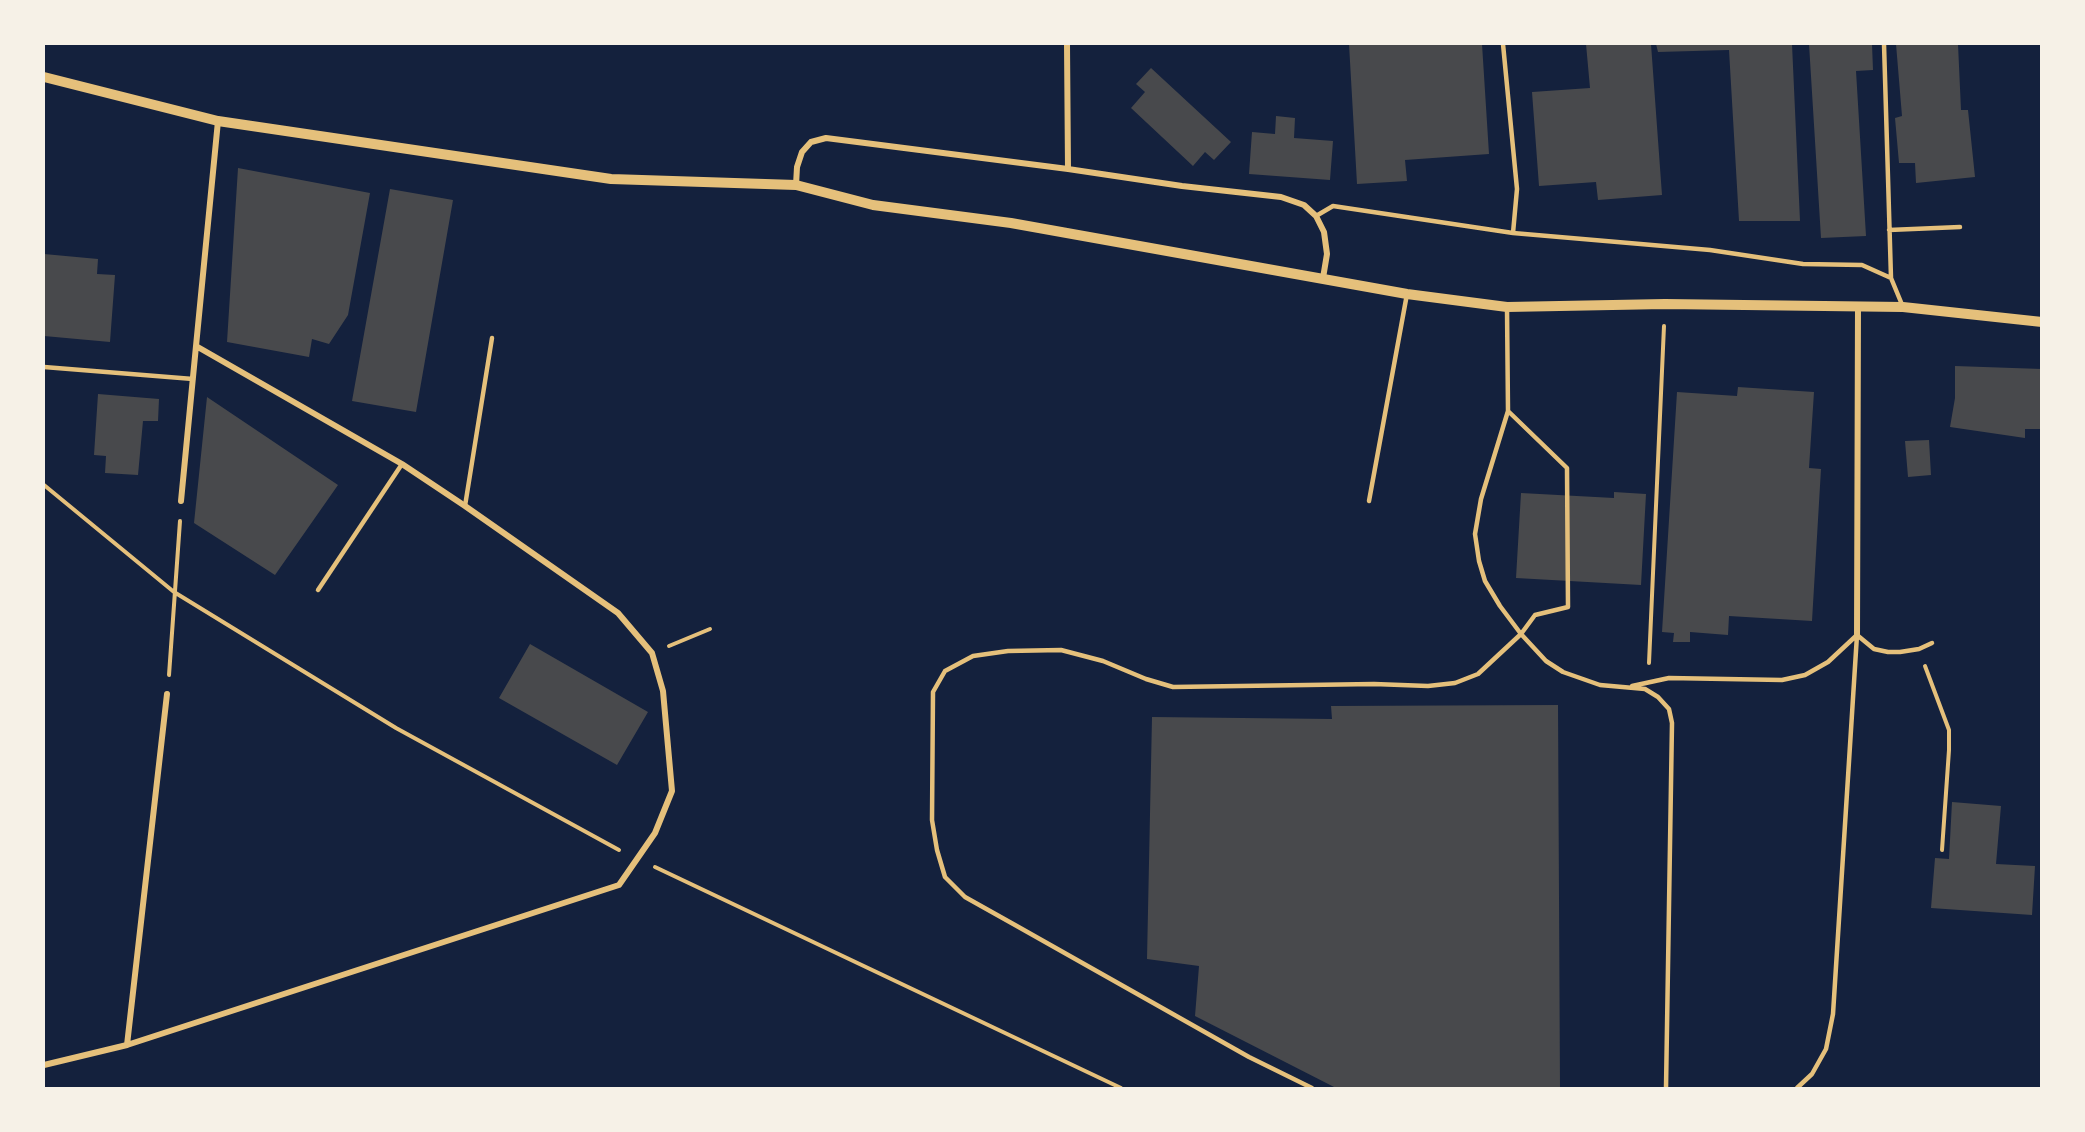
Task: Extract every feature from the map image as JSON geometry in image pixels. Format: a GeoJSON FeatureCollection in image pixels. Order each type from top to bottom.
{"type":"FeatureCollection","features":[{"type":"Feature","properties":{"kind":"street"},"geometry":{"type":"LineString","coordinates":[[1067,44],[1068,169]]}},
{"type":"Feature","properties":{"kind":"street"},"geometry":{"type":"LineString","coordinates":[[44,77],[218,121],[611,179],[796,185],[873,205],[1011,223],[1407,294],[1507,307],[1665,304],[1903,307],[2042,322]]}},
{"type":"Feature","properties":{"kind":"street"},"geometry":{"type":"LineString","coordinates":[[181,501],[218,121]]}},
{"type":"Feature","properties":{"kind":"street"},"geometry":{"type":"LineString","coordinates":[[796,185],[797,166],[802,152],[811,142],[826,138],[1182,186],[1281,197],[1304,205],[1317,216],[1324,232],[1327,254],[1323,278]]}},
{"type":"Feature","properties":{"kind":"street"},"geometry":{"type":"LineString","coordinates":[[1857,635],[1858,307]]}},
{"type":"Feature","properties":{"kind":"street"},"geometry":{"type":"LineString","coordinates":[[44,1065],[127,1045],[619,885],[655,833],[672,791],[663,691],[652,653],[618,613],[402,464],[196,346]]}},
{"type":"Feature","properties":{"kind":"street"},"geometry":{"type":"LineString","coordinates":[[127,1045],[167,694]]}},
{"type":"Feature","properties":{"kind":"lane"},"geometry":{"type":"LineString","coordinates":[[1503,44],[1517,189],[1514,233]]}},
{"type":"Feature","properties":{"kind":"lane"},"geometry":{"type":"LineString","coordinates":[[1884,44],[1891,278],[1903,307]]}},
{"type":"Feature","properties":{"kind":"lane"},"geometry":{"type":"LineString","coordinates":[[1317,216],[1333,206],[1514,233],[1710,250],[1803,264],[1862,265],[1891,278]]}},
{"type":"Feature","properties":{"kind":"lane"},"geometry":{"type":"LineString","coordinates":[[1889,230],[1960,227]]}},
{"type":"Feature","properties":{"kind":"lane"},"geometry":{"type":"LineString","coordinates":[[1369,501],[1407,294]]}},
{"type":"Feature","properties":{"kind":"lane"},"geometry":{"type":"LineString","coordinates":[[1507,307],[1508,411],[1481,499],[1475,534],[1485,581],[1521,634],[1546,661],[1563,672],[1600,685],[1645,689],[1658,697],[1669,709],[1672,723],[1666,1089]]}},
{"type":"Feature","properties":{"kind":"lane"},"geometry":{"type":"LineString","coordinates":[[465,506],[492,338]]}},
{"type":"Feature","properties":{"kind":"lane"},"geometry":{"type":"LineString","coordinates":[[44,368],[193,379]]}},
{"type":"Feature","properties":{"kind":"lane"},"geometry":{"type":"LineString","coordinates":[[1312,1089],[965,897],[945,877],[932,820],[933,692],[945,671],[973,656],[1008,651],[1061,650],[1103,660],[1146,679],[1173,687],[1374,684],[1428,686],[1455,683],[1478,674],[1521,634],[1535,615],[1568,607],[1567,468],[1508,411]]}},
{"type":"Feature","properties":{"kind":"lane"},"geometry":{"type":"LineString","coordinates":[[318,590],[402,464]]}},
{"type":"Feature","properties":{"kind":"lane"},"geometry":{"type":"LineString","coordinates":[[1628,687],[1670,678],[1782,680],[1805,675],[1828,662],[1857,635]]}},
{"type":"Feature","properties":{"kind":"lane"},"geometry":{"type":"LineString","coordinates":[[1857,635],[1874,649],[1888,652],[1919,649],[1932,644]]}},
{"type":"Feature","properties":{"kind":"lane"},"geometry":{"type":"LineString","coordinates":[[1797,1089],[1812,1074],[1826,1049],[1833,1014],[1857,635]]}},
{"type":"Feature","properties":{"kind":"path"},"geometry":{"type":"LineString","coordinates":[[1648,682],[1665,304]]}},
{"type":"Feature","properties":{"kind":"path"},"geometry":{"type":"LineString","coordinates":[[44,485],[174,592],[396,728],[624,852]]}},
{"type":"Feature","properties":{"kind":"path"},"geometry":{"type":"LineString","coordinates":[[170,659],[180,519]]}},
{"type":"Feature","properties":{"kind":"path"},"geometry":{"type":"LineString","coordinates":[[652,653],[710,629]]}},
{"type":"Feature","properties":{"kind":"path"},"geometry":{"type":"LineString","coordinates":[[1919,649],[1949,730],[1942,850]]}},
{"type":"Feature","properties":{"kind":"path"},"geometry":{"type":"LineString","coordinates":[[646,863],[1121,1089]]}},
{"type":"Feature","properties":{"kind":"building"},"geometry":{"type":"Polygon","coordinates":[[[1349,44],[1482,44],[1489,154],[1405,160],[1407,181],[1357,184],[1349,44]]]}},
{"type":"Feature","properties":{"kind":"building"},"geometry":{"type":"Polygon","coordinates":[[[1586,44],[1651,44],[1662,195],[1598,200],[1596,182],[1539,186],[1532,92],[1590,88],[1586,44]]]}},
{"type":"Feature","properties":{"kind":"building"},"geometry":{"type":"Polygon","coordinates":[[[1656,44],[1792,44],[1800,221],[1739,221],[1729,50],[1658,52],[1656,44]]]}},
{"type":"Feature","properties":{"kind":"building"},"geometry":{"type":"Polygon","coordinates":[[[1809,44],[1872,44],[1873,70],[1856,71],[1866,236],[1821,238],[1809,44]]]}},
{"type":"Feature","properties":{"kind":"building"},"geometry":{"type":"Polygon","coordinates":[[[1896,44],[1958,44],[1961,110],[1968,110],[1975,177],[1916,183],[1915,163],[1899,163],[1895,118],[1902,116],[1896,44]]]}},
{"type":"Feature","properties":{"kind":"building"},"geometry":{"type":"Polygon","coordinates":[[[1151,68],[1231,142],[1214,160],[1205,152],[1193,166],[1131,108],[1145,92],[1136,84],[1151,68]]]}},
{"type":"Feature","properties":{"kind":"building"},"geometry":{"type":"Polygon","coordinates":[[[1276,116],[1295,118],[1294,138],[1333,141],[1330,180],[1249,174],[1252,132],[1275,134],[1276,116]]]}},
{"type":"Feature","properties":{"kind":"building"},"geometry":{"type":"Polygon","coordinates":[[[238,168],[370,193],[348,315],[329,344],[312,339],[309,357],[227,342],[238,168]]]}},
{"type":"Feature","properties":{"kind":"building"},"geometry":{"type":"Polygon","coordinates":[[[390,189],[453,200],[416,412],[352,401],[390,189]]]}},
{"type":"Feature","properties":{"kind":"building"},"geometry":{"type":"Polygon","coordinates":[[[44,254],[98,259],[97,274],[115,275],[110,342],[44,336],[44,254]]]}},
{"type":"Feature","properties":{"kind":"building"},"geometry":{"type":"Polygon","coordinates":[[[1955,366],[2042,369],[2042,429],[2025,429],[2025,438],[1950,427],[1955,398],[1955,366]]]}},
{"type":"Feature","properties":{"kind":"building"},"geometry":{"type":"Polygon","coordinates":[[[1738,387],[1814,392],[1809,468],[1821,469],[1812,621],[1729,616],[1728,635],[1690,632],[1690,642],[1673,642],[1674,633],[1662,632],[1677,392],[1737,396],[1738,387]]]}},
{"type":"Feature","properties":{"kind":"building"},"geometry":{"type":"Polygon","coordinates":[[[98,394],[159,399],[158,421],[143,421],[138,475],[105,473],[106,456],[94,455],[98,394]]]}},
{"type":"Feature","properties":{"kind":"building"},"geometry":{"type":"Polygon","coordinates":[[[207,397],[338,485],[275,575],[194,523],[207,397]]]}},
{"type":"Feature","properties":{"kind":"building"},"geometry":{"type":"Polygon","coordinates":[[[1929,440],[1931,475],[1908,477],[1905,441],[1929,440]]]}},
{"type":"Feature","properties":{"kind":"building"},"geometry":{"type":"Polygon","coordinates":[[[1614,492],[1646,494],[1641,585],[1516,578],[1521,493],[1614,498],[1614,492]]]}},
{"type":"Feature","properties":{"kind":"building"},"geometry":{"type":"Polygon","coordinates":[[[530,644],[648,712],[617,765],[499,698],[530,644]]]}},
{"type":"Feature","properties":{"kind":"building"},"geometry":{"type":"Polygon","coordinates":[[[1558,705],[1560,1088],[1336,1088],[1195,1016],[1199,966],[1147,959],[1152,717],[1332,719],[1331,706],[1558,705]]]}},
{"type":"Feature","properties":{"kind":"building"},"geometry":{"type":"Polygon","coordinates":[[[1952,802],[2001,806],[1996,864],[2035,866],[2032,915],[1931,908],[1935,858],[1949,859],[1952,802]]]}}]}
